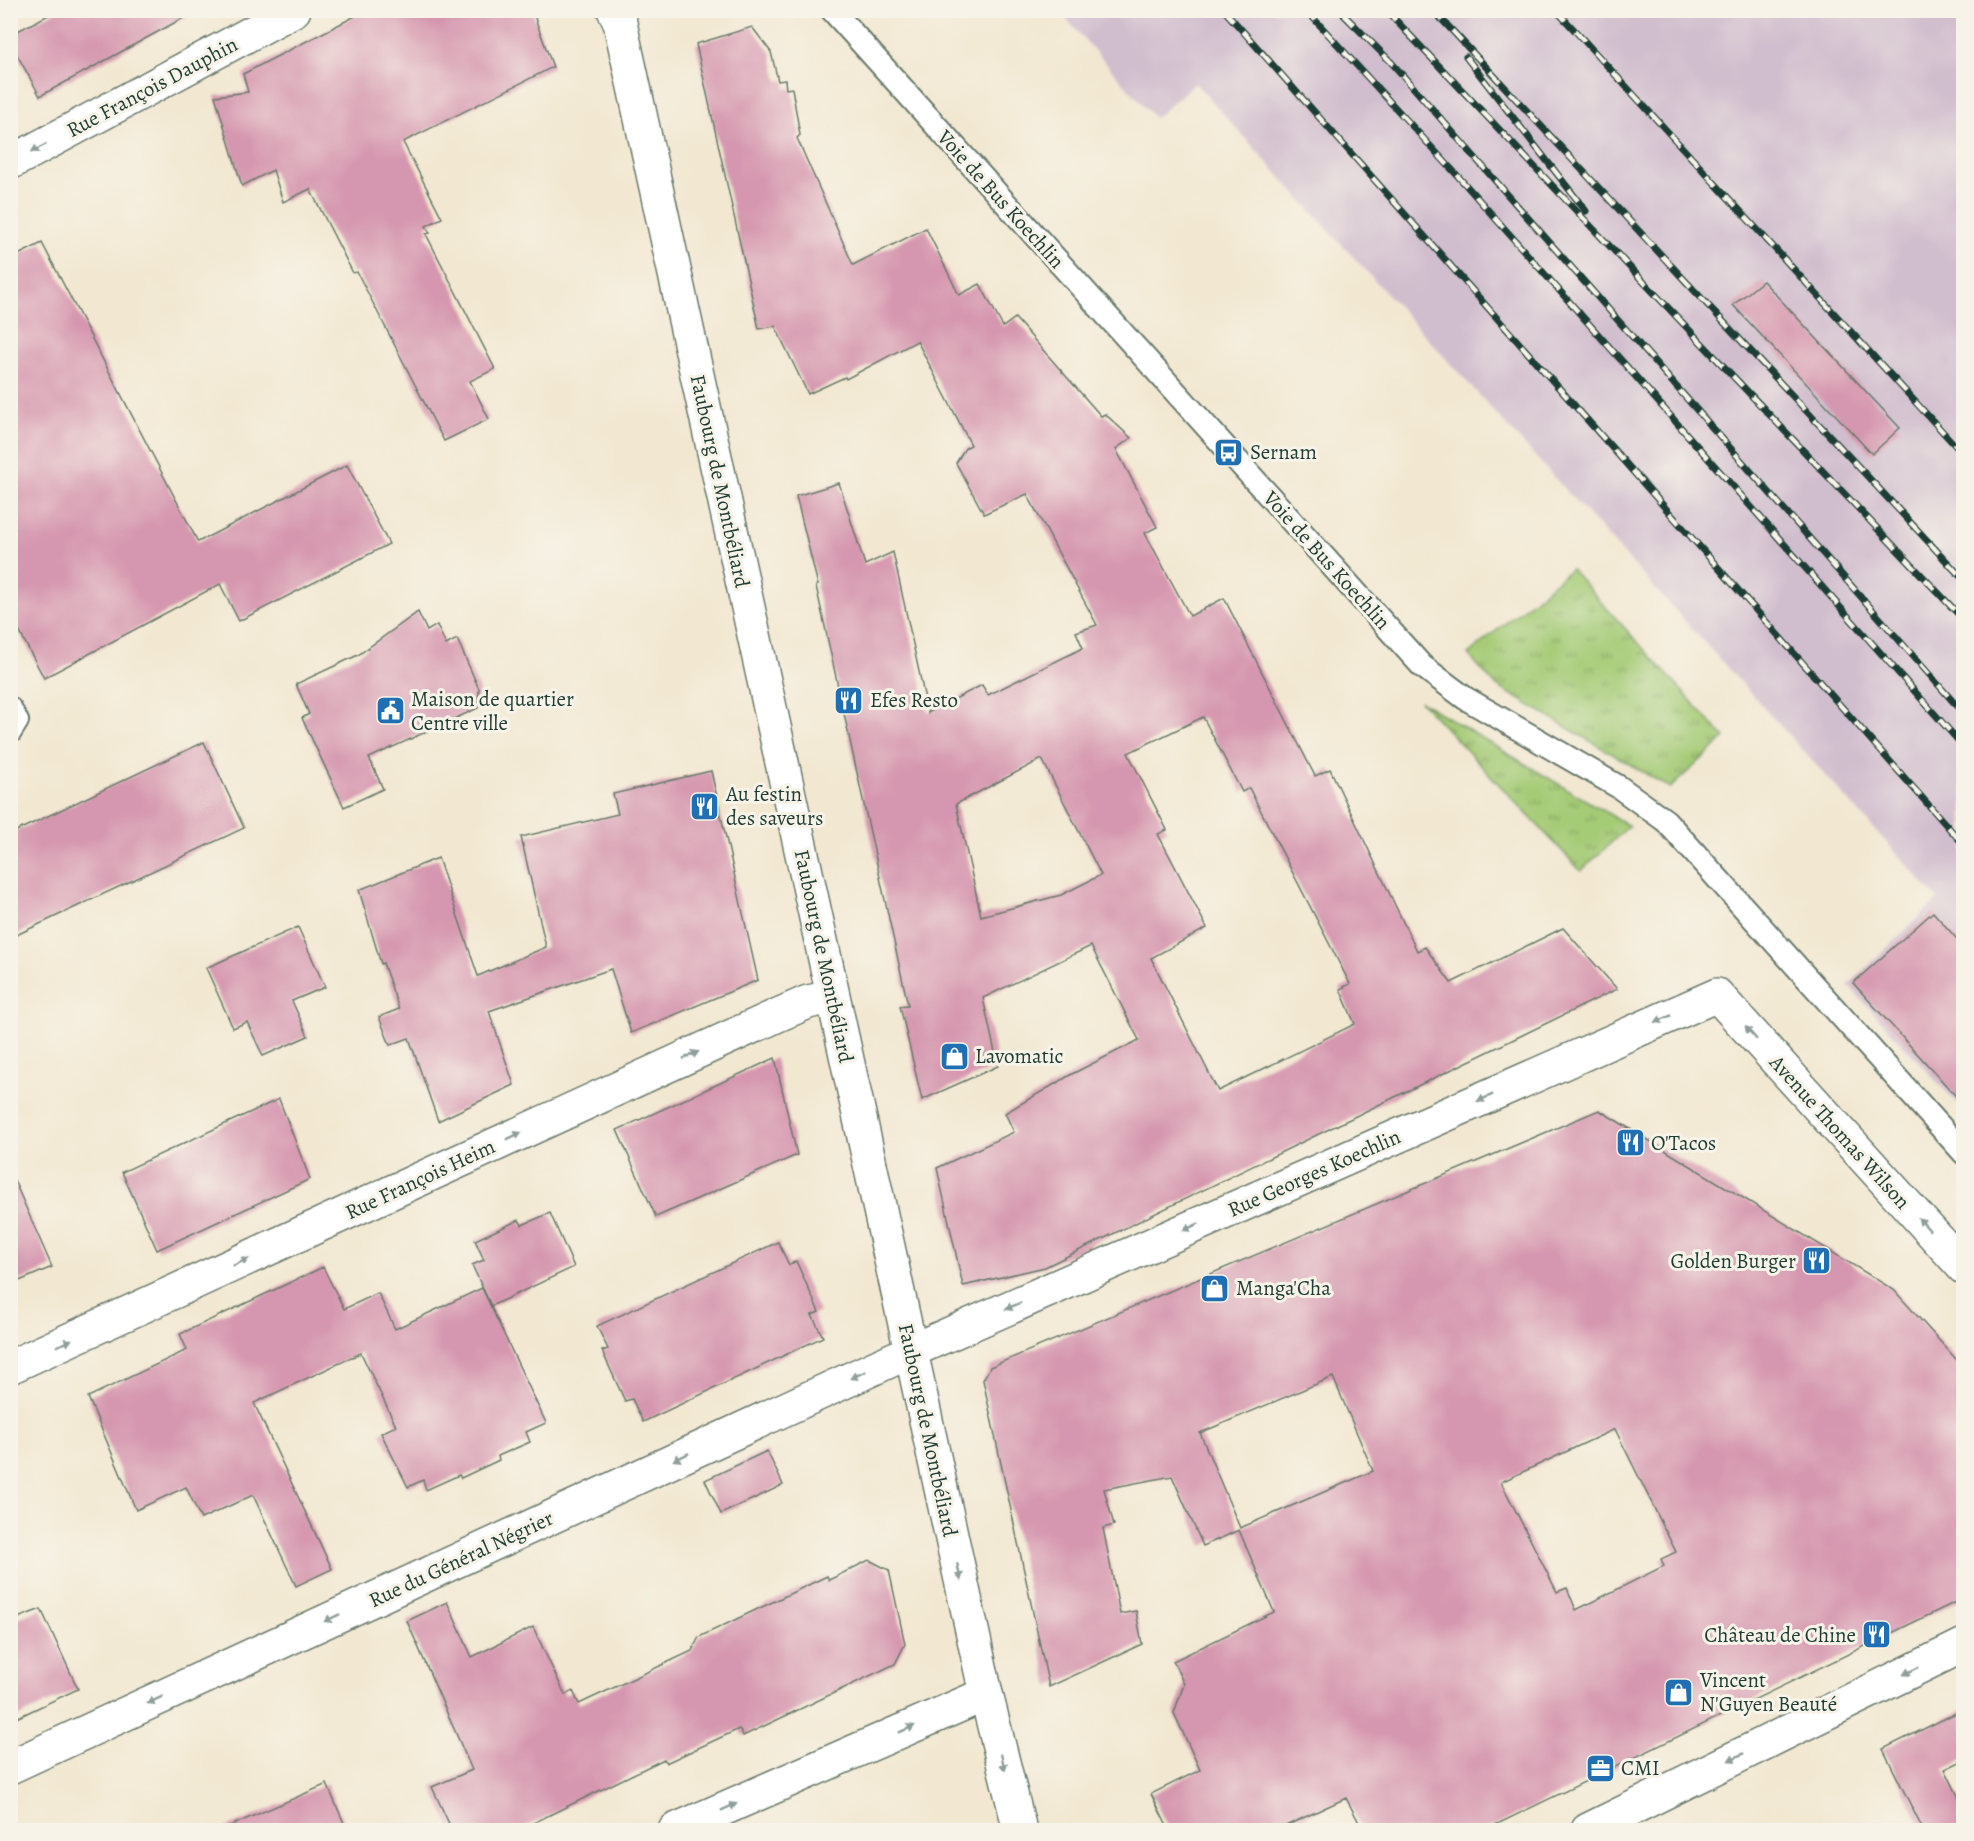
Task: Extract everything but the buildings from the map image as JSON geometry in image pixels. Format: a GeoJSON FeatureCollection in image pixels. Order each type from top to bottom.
{"type":"FeatureCollection","features":[{"type":"Feature","properties":{"kind":"street","name":"Rue François Dauphin"},"geometry":{"type":"LineString","coordinates":[[10,163],[294,10]]}},
{"type":"Feature","properties":{"kind":"street","name":"Faubourg de Montbéliard"},"geometry":{"type":"LineString","coordinates":[[614,10],[622,34],[986,1694],[1020,1830]]}},
{"type":"Feature","properties":{"kind":"street","name":"Avenue Thomas Wilson"},"geometry":{"type":"LineString","coordinates":[[1717,995],[1964,1268]]}},
{"type":"Feature","properties":{"kind":"street","name":"Rue Georges Koechlin"},"geometry":{"type":"LineString","coordinates":[[911,1351],[1717,995]]}},
{"type":"Feature","properties":{"kind":"street","name":"Rue François Heim"},"geometry":{"type":"LineString","coordinates":[[10,1367],[778,1015],[808,1002],[832,997]]}},
{"type":"Feature","properties":{"kind":"street","name":"Rue du Général Négrier"},"geometry":{"type":"LineString","coordinates":[[10,1767],[911,1351]]}},
{"type":"Feature","properties":{"kind":"street"},"geometry":{"type":"LineString","coordinates":[[1588,1830],[1964,1645]]}},
{"type":"Feature","properties":{"kind":"street"},"geometry":{"type":"LineString","coordinates":[[675,1830],[986,1694]]}},
{"type":"Feature","properties":{"kind":"lane","name":"Voie de Bus Koechlin"},"geometry":{"type":"LineString","coordinates":[[832,10],[1422,666],[1465,698],[1619,787],[1666,821],[1964,1153]]}},
{"type":"Feature","properties":{"kind":"lane"},"geometry":{"type":"LineString","coordinates":[[10,709],[17,721],[10,732]]}},
{"type":"Feature","properties":{"kind":"shaded area"},"geometry":{"type":"Polygon","coordinates":[[[1059,11],[1963,11],[1963,1110],[1848,985],[1938,899],[1195,83],[1155,118],[1059,11]]]}},
{"type":"Feature","properties":{"kind":"green space"},"geometry":{"type":"Polygon","coordinates":[[[1571,569],[1725,738],[1670,788],[1495,685],[1468,654],[1571,569]]]}},
{"type":"Feature","properties":{"kind":"green space"},"geometry":{"type":"Polygon","coordinates":[[[1420,701],[1629,826],[1581,871],[1420,701]]]}},
{"type":"Feature","properties":{"kind":"railway"},"geometry":{"type":"LineString","coordinates":[[1224,10],[1964,845]]}},
{"type":"Feature","properties":{"kind":"railway"},"geometry":{"type":"LineString","coordinates":[[1306,10],[1456,174],[1964,747]]}},
{"type":"Feature","properties":{"kind":"railway"},"geometry":{"type":"LineString","coordinates":[[1386,10],[1964,620]]}},
{"type":"Feature","properties":{"kind":"railway"},"geometry":{"type":"LineString","coordinates":[[1433,10],[1964,580]]}},
{"type":"Feature","properties":{"kind":"railway"},"geometry":{"type":"LineString","coordinates":[[1556,10],[1964,455]]}},
{"type":"Feature","properties":{"kind":"railway"},"geometry":{"type":"LineString","coordinates":[[1344,15],[1391,62],[1964,714]]}},
{"type":"Feature","properties":{"kind":"railway"},"geometry":{"type":"LineString","coordinates":[[1466,57],[1586,211]]}},
{"type":"Feature","properties":{"kind":"place","name":"Sernam"},"geometry":{"type":"Point","coordinates":[1229,452]}},
{"type":"Feature","properties":{"kind":"place","name":"Efes Resto"},"geometry":{"type":"Point","coordinates":[849,700]}},
{"type":"Feature","properties":{"kind":"place","name":"Maison de quartier Centre ville"},"geometry":{"type":"Point","coordinates":[390,711]}},
{"type":"Feature","properties":{"kind":"place","name":"Au festin des saveurs"},"geometry":{"type":"Point","coordinates":[705,806]}},
{"type":"Feature","properties":{"kind":"place","name":"Lavomatic"},"geometry":{"type":"Point","coordinates":[954,1056]}},
{"type":"Feature","properties":{"kind":"place","name":"O'Tacos"},"geometry":{"type":"Point","coordinates":[1630,1143]}},
{"type":"Feature","properties":{"kind":"place","name":"Golden Burger"},"geometry":{"type":"Point","coordinates":[1817,1261]}},
{"type":"Feature","properties":{"kind":"place","name":"Manga'Cha"},"geometry":{"type":"Point","coordinates":[1215,1288]}},
{"type":"Feature","properties":{"kind":"place","name":"Château de Chine"},"geometry":{"type":"Point","coordinates":[1877,1635]}},
{"type":"Feature","properties":{"kind":"place","name":"Vincent N'Guyen Beauté"},"geometry":{"type":"Point","coordinates":[1679,1692]}},
{"type":"Feature","properties":{"kind":"place","name":"CMI"},"geometry":{"type":"Point","coordinates":[1600,1768]}}]}
